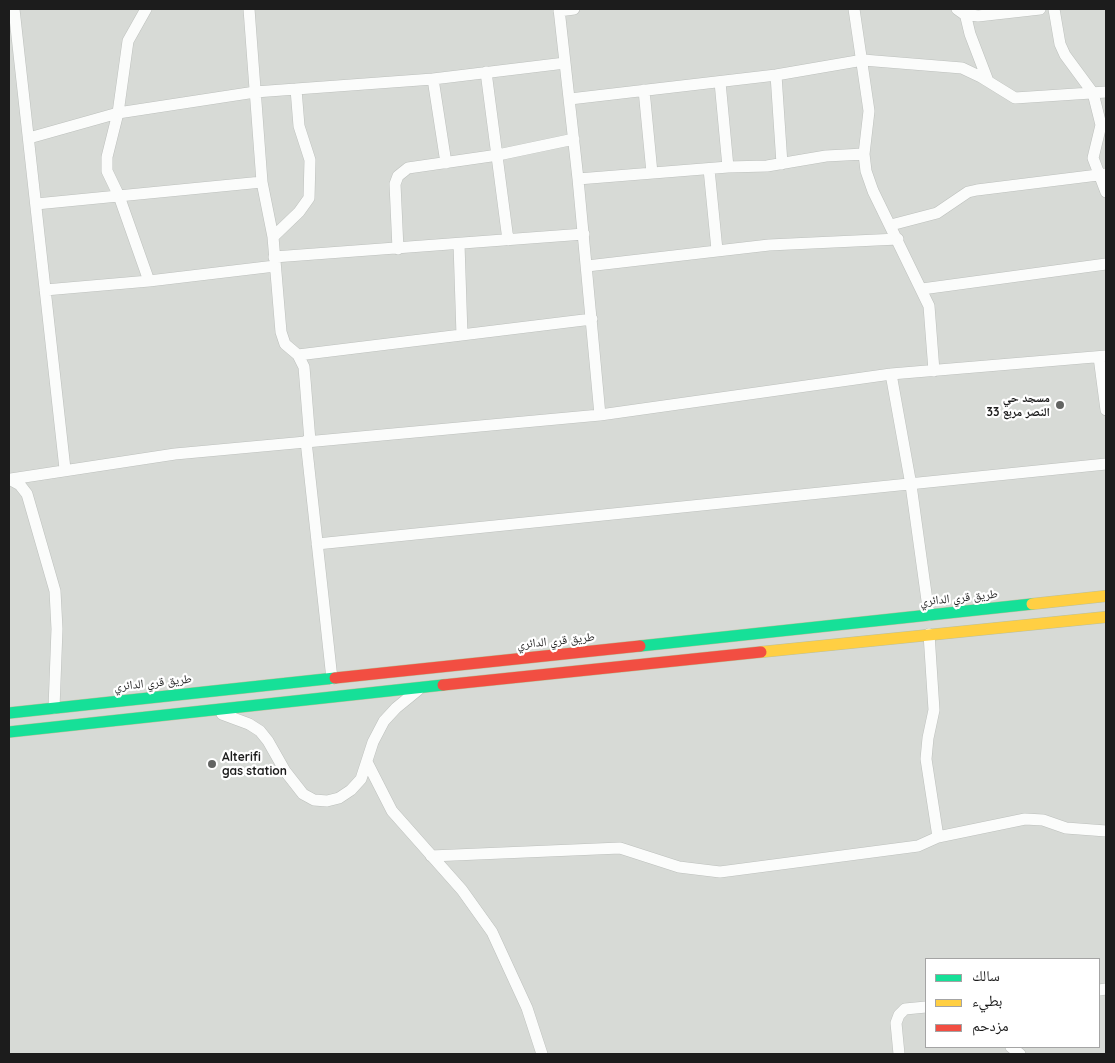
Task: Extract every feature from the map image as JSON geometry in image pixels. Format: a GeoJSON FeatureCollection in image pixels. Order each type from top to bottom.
{"type":"FeatureCollection","features":[{"type":"Feature","properties":{"kind":"highway","name":"طريق قري الدائري"},"geometry":{"type":"LineString","coordinates":[[9,713],[1106,596]]}},
{"type":"Feature","properties":{"kind":"highway"},"geometry":{"type":"LineString","coordinates":[[9,732],[421,687],[1106,617]]}},
{"type":"Feature","properties":{"kind":"street"},"geometry":{"type":"LineString","coordinates":[[14,9],[66,469]]}},
{"type":"Feature","properties":{"kind":"street"},"geometry":{"type":"LineString","coordinates":[[146,9],[128,41],[118,113],[107,157],[107,171],[119,196],[149,281]]}},
{"type":"Feature","properties":{"kind":"street"},"geometry":{"type":"LineString","coordinates":[[249,9],[262,182],[273,237],[281,332],[285,344],[298,355],[304,367],[317,544],[332,679]]}},
{"type":"Feature","properties":{"kind":"street"},"geometry":{"type":"LineString","coordinates":[[574,9],[559,10],[584,234],[600,414]]}},
{"type":"Feature","properties":{"kind":"street"},"geometry":{"type":"LineString","coordinates":[[854,9],[869,111],[864,154],[866,171],[873,191],[922,289],[931,316],[934,371]]}},
{"type":"Feature","properties":{"kind":"street"},"geometry":{"type":"LineString","coordinates":[[962,10],[978,16],[1040,9]]}},
{"type":"Feature","properties":{"kind":"street"},"geometry":{"type":"LineString","coordinates":[[1054,9],[1060,44],[1065,55],[1093,93],[1101,121],[1094,158],[1103,174],[1106,192]]}},
{"type":"Feature","properties":{"kind":"street"},"geometry":{"type":"LineString","coordinates":[[962,10],[988,81]]}},
{"type":"Feature","properties":{"kind":"street"},"geometry":{"type":"LineString","coordinates":[[570,100],[776,75],[863,60],[962,68],[1015,98],[1106,92]]}},
{"type":"Feature","properties":{"kind":"street"},"geometry":{"type":"LineString","coordinates":[[29,138],[118,113],[255,92],[433,79],[565,63]]}},
{"type":"Feature","properties":{"kind":"street"},"geometry":{"type":"LineString","coordinates":[[486,72],[508,240]]}},
{"type":"Feature","properties":{"kind":"street"},"geometry":{"type":"LineString","coordinates":[[776,75],[782,164]]}},
{"type":"Feature","properties":{"kind":"street"},"geometry":{"type":"LineString","coordinates":[[433,79],[446,163]]}},
{"type":"Feature","properties":{"kind":"street"},"geometry":{"type":"LineString","coordinates":[[720,82],[728,167]]}},
{"type":"Feature","properties":{"kind":"street"},"geometry":{"type":"LineString","coordinates":[[273,237],[299,212],[309,198],[310,160],[299,126],[296,89]]}},
{"type":"Feature","properties":{"kind":"street"},"geometry":{"type":"LineString","coordinates":[[644,90],[652,173]]}},
{"type":"Feature","properties":{"kind":"street"},"geometry":{"type":"LineString","coordinates":[[398,249],[395,184],[398,176],[408,168],[498,155],[574,139]]}},
{"type":"Feature","properties":{"kind":"street"},"geometry":{"type":"LineString","coordinates":[[578,179],[782,164],[826,156],[864,154]]}},
{"type":"Feature","properties":{"kind":"street"},"geometry":{"type":"LineString","coordinates":[[709,169],[717,250]]}},
{"type":"Feature","properties":{"kind":"street"},"geometry":{"type":"LineString","coordinates":[[891,225],[937,213],[968,192],[1103,174]]}},
{"type":"Feature","properties":{"kind":"street"},"geometry":{"type":"LineString","coordinates":[[36,204],[262,182]]}},
{"type":"Feature","properties":{"kind":"street"},"geometry":{"type":"LineString","coordinates":[[45,290],[149,281],[275,261],[584,234]]}},
{"type":"Feature","properties":{"kind":"street"},"geometry":{"type":"LineString","coordinates":[[587,266],[769,245],[898,239]]}},
{"type":"Feature","properties":{"kind":"street"},"geometry":{"type":"LineString","coordinates":[[459,244],[462,335]]}},
{"type":"Feature","properties":{"kind":"street"},"geometry":{"type":"LineString","coordinates":[[922,289],[1106,264]]}},
{"type":"Feature","properties":{"kind":"street"},"geometry":{"type":"LineString","coordinates":[[298,355],[592,319]]}},
{"type":"Feature","properties":{"kind":"street"},"geometry":{"type":"LineString","coordinates":[[10,479],[175,454],[600,414],[890,374],[1102,356],[1106,410]]}},
{"type":"Feature","properties":{"kind":"street"},"geometry":{"type":"LineString","coordinates":[[890,374],[911,485],[929,615]]}},
{"type":"Feature","properties":{"kind":"street"},"geometry":{"type":"LineString","coordinates":[[317,544],[1106,464]]}},
{"type":"Feature","properties":{"kind":"street"},"geometry":{"type":"LineString","coordinates":[[10,479],[27,494],[55,591],[57,629],[54,708]]}},
{"type":"Feature","properties":{"kind":"street"},"geometry":{"type":"LineString","coordinates":[[929,634],[934,710],[928,738],[926,760],[938,837]]}},
{"type":"Feature","properties":{"kind":"street"},"geometry":{"type":"LineString","coordinates":[[208,710],[234,717],[260,731],[294,784],[303,794],[314,800],[326,801],[338,798],[351,790],[368,762],[373,742],[384,721],[421,687]]}},
{"type":"Feature","properties":{"kind":"street"},"geometry":{"type":"LineString","coordinates":[[368,762],[392,812],[462,890],[492,932],[527,1008],[542,1054]]}},
{"type":"Feature","properties":{"kind":"street"},"geometry":{"type":"LineString","coordinates":[[430,856],[620,848],[679,867],[720,872],[918,846],[938,837],[1025,819],[1043,820],[1066,828],[1106,831]]}},
{"type":"Feature","properties":{"kind":"street"},"geometry":{"type":"LineString","coordinates":[[899,1054],[896,1023],[898,1015],[905,1009],[925,1007]]}},
{"type":"Feature","properties":{"kind":"shaded area"},"geometry":{"type":"Polygon","coordinates":[[[9,9],[1106,9],[1106,1054],[9,1054],[9,9]]]}},
{"type":"Feature","properties":{"kind":"traffic: fast"},"geometry":{"type":"LineString","coordinates":[[640,646],[1032,604]]}},
{"type":"Feature","properties":{"kind":"traffic: fast"},"geometry":{"type":"LineString","coordinates":[[9,713],[335,678]]}},
{"type":"Feature","properties":{"kind":"traffic: fast"},"geometry":{"type":"LineString","coordinates":[[9,732],[443,685]]}},
{"type":"Feature","properties":{"kind":"traffic: slow"},"geometry":{"type":"LineString","coordinates":[[1032,604],[1106,596]]}},
{"type":"Feature","properties":{"kind":"traffic: slow"},"geometry":{"type":"LineString","coordinates":[[761,652],[1106,617]]}},
{"type":"Feature","properties":{"kind":"traffic: jam"},"geometry":{"type":"LineString","coordinates":[[335,678],[640,646]]}},
{"type":"Feature","properties":{"kind":"traffic: jam"},"geometry":{"type":"LineString","coordinates":[[443,685],[761,652]]}},
{"type":"Feature","properties":{"kind":"place","name":"مسجد حي النصر مربع 33"},"geometry":{"type":"Point","coordinates":[1060,405]}},
{"type":"Feature","properties":{"kind":"place","name":"Alterifi gas station"},"geometry":{"type":"Point","coordinates":[212,764]}}]}
